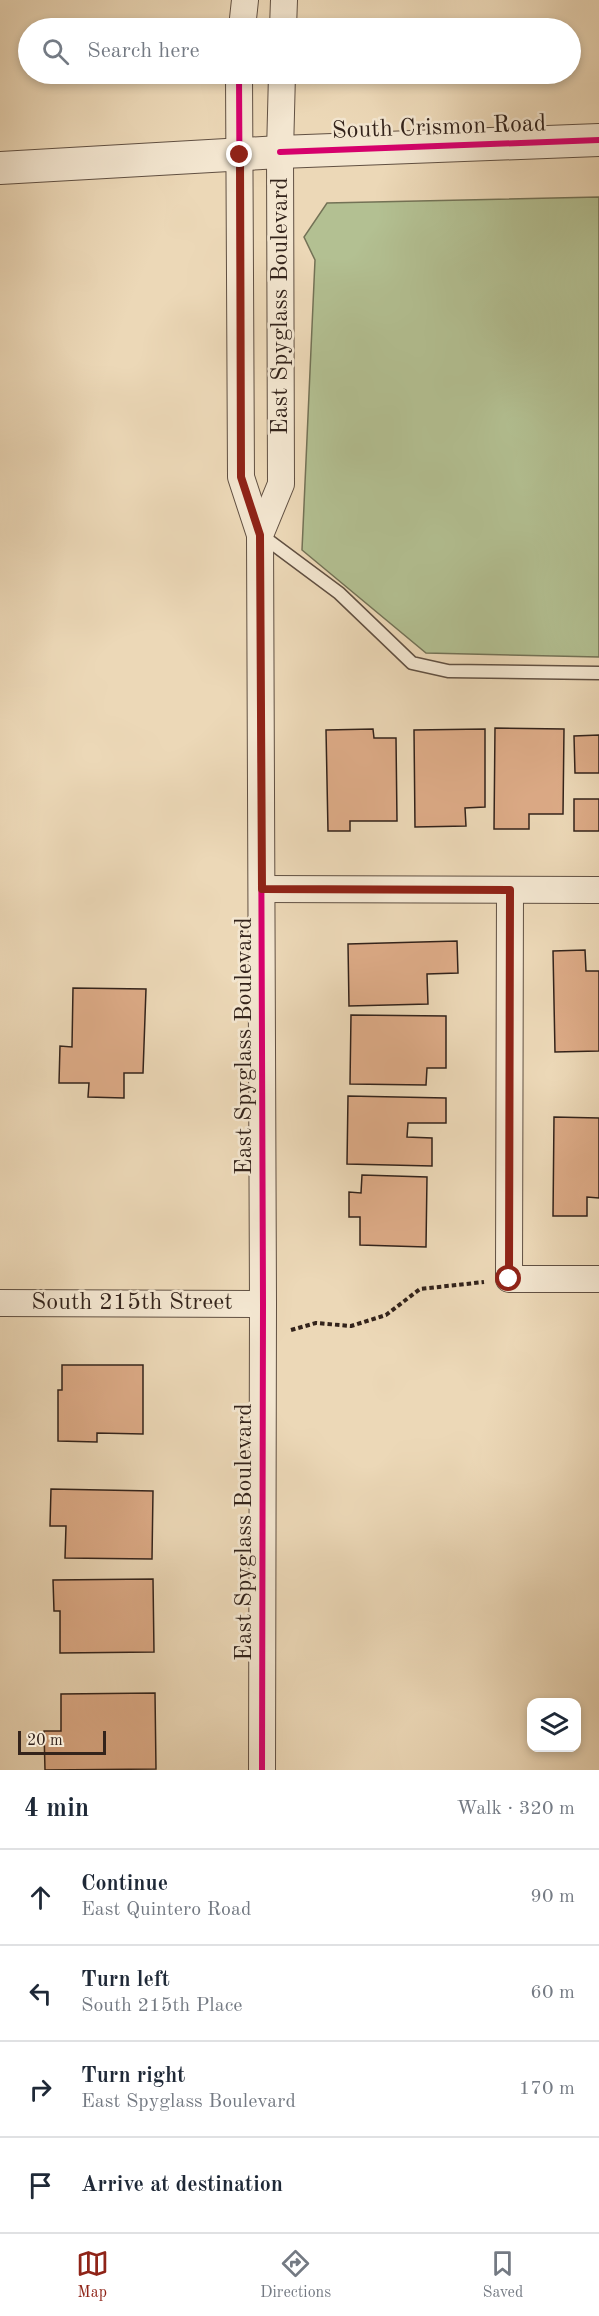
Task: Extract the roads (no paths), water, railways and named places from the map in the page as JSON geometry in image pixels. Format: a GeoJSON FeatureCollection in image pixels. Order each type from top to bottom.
{"type":"FeatureCollection","features":[{"type":"Feature","properties":{"kind":"street"},"geometry":{"type":"LineString","coordinates":[[243,18],[245,0]]}},
{"type":"Feature","properties":{"kind":"street"},"geometry":{"type":"LineString","coordinates":[[283,18],[284,0]]}},
{"type":"Feature","properties":{"kind":"street","name":"East Spyglass Boulevard"},"geometry":{"type":"LineString","coordinates":[[239,84],[241,477],[260,535],[262,1770]]}},
{"type":"Feature","properties":{"kind":"street","name":"East Spyglass Boulevard"},"geometry":{"type":"LineString","coordinates":[[260,535],[281,484],[282,84]]}},
{"type":"Feature","properties":{"kind":"street","name":"South Crismon Road"},"geometry":{"type":"LineString","coordinates":[[0,168],[280,152],[599,140]]}},
{"type":"Feature","properties":{"kind":"street"},"geometry":{"type":"LineString","coordinates":[[262,889],[599,890]]}},
{"type":"Feature","properties":{"kind":"street"},"geometry":{"type":"LineString","coordinates":[[510,890],[509,1279],[599,1279]]}},
{"type":"Feature","properties":{"kind":"street","name":"South 215th Street"},"geometry":{"type":"LineString","coordinates":[[0,1303],[263,1304]]}},
{"type":"Feature","properties":{"kind":"lane"},"geometry":{"type":"LineString","coordinates":[[260,535],[339,593],[412,663],[448,671],[599,673]]}}]}
